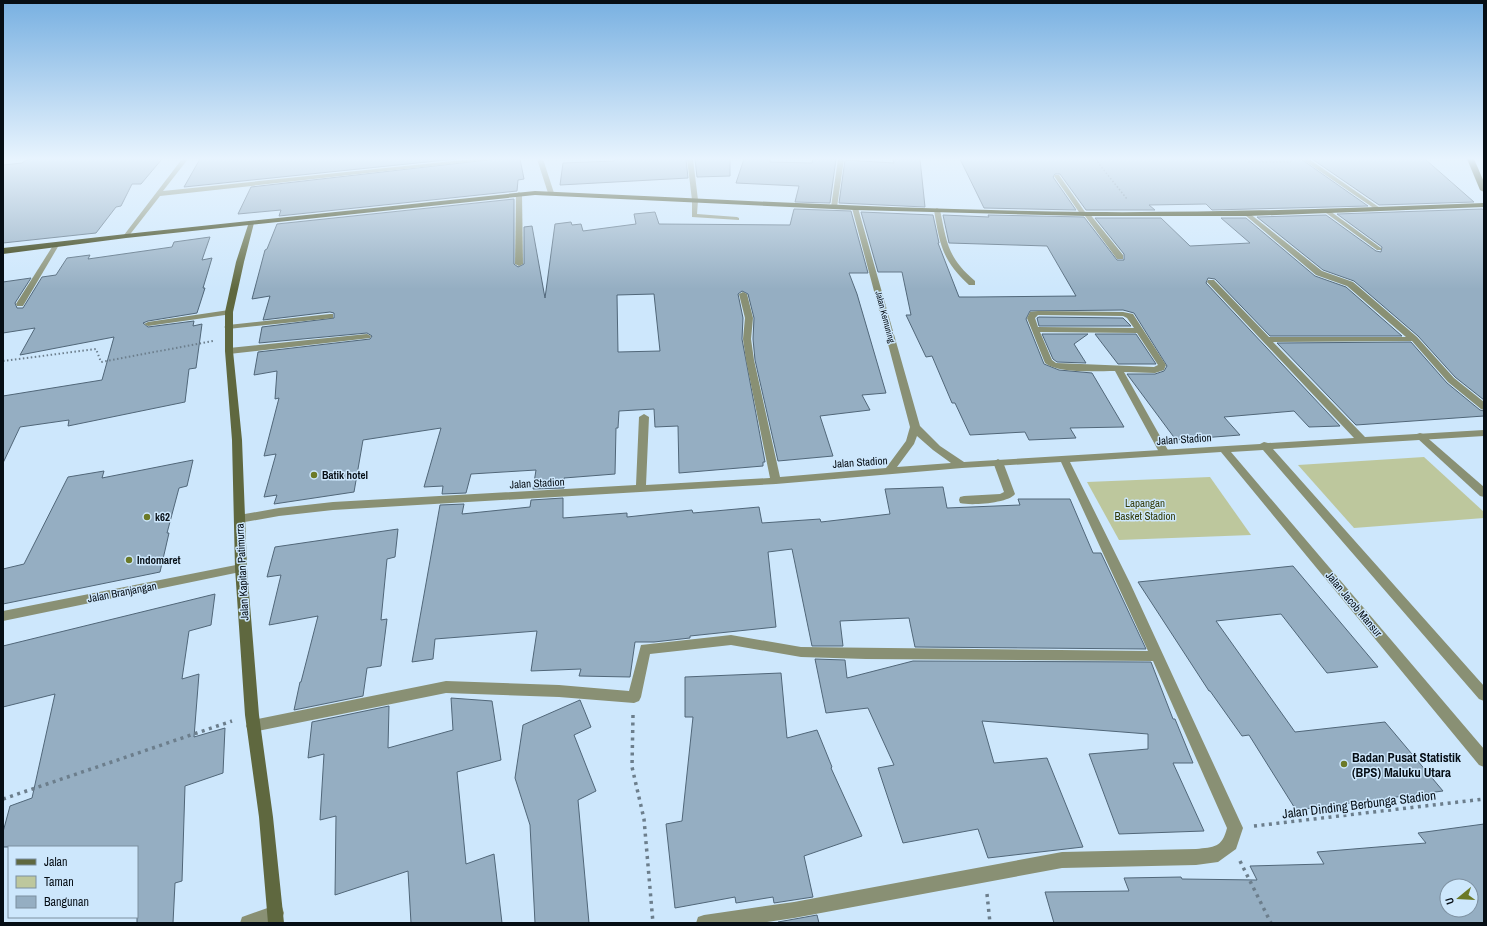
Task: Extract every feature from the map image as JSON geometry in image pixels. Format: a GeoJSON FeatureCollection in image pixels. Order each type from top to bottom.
{"type":"FeatureCollection","features":[{"type":"Feature","properties":{"kind":"highway"},"geometry":{"type":"LineString","coordinates":[[3,251],[126,236],[443,202]]}},
{"type":"Feature","properties":{"kind":"highway"},"geometry":{"type":"LineString","coordinates":[[739,202],[855,208],[1085,214],[1247,214],[1328,212],[1484,204]]}},
{"type":"Feature","properties":{"kind":"street"},"geometry":{"type":"LineString","coordinates":[[126,236],[152,202]]}},
{"type":"Feature","properties":{"kind":"street"},"geometry":{"type":"LineString","coordinates":[[519,202],[519,264]]}},
{"type":"Feature","properties":{"kind":"street"},"geometry":{"type":"LineString","coordinates":[[695,202],[694,214],[697,218],[737,220]]}},
{"type":"Feature","properties":{"kind":"street"},"geometry":{"type":"LineString","coordinates":[[834,207],[835,202]]}},
{"type":"Feature","properties":{"kind":"street"},"geometry":{"type":"LineString","coordinates":[[1076,202],[1120,257]]}},
{"type":"Feature","properties":{"kind":"street"},"geometry":{"type":"LineString","coordinates":[[1368,202],[1380,210]]}},
{"type":"Feature","properties":{"kind":"street","name":"Jalan Kemuning"},"geometry":{"type":"LineString","coordinates":[[855,208],[915,427],[926,440],[943,454],[962,465]]}},
{"type":"Feature","properties":{"kind":"street"},"geometry":{"type":"LineString","coordinates":[[937,210],[945,251],[952,263],[972,283]]}},
{"type":"Feature","properties":{"kind":"street"},"geometry":{"type":"LineString","coordinates":[[1328,212],[1379,249]]}},
{"type":"Feature","properties":{"kind":"street"},"geometry":{"type":"LineString","coordinates":[[1247,214],[1319,273],[1350,284],[1414,339],[1451,380],[1484,407]]}},
{"type":"Feature","properties":{"kind":"street","name":"Jalan Kapitan Patimurra"},"geometry":{"type":"LineString","coordinates":[[251,223],[240,262],[229,312],[228,332],[237,440],[241,568],[252,720],[266,817],[276,918]]}},
{"type":"Feature","properties":{"kind":"street"},"geometry":{"type":"LineString","coordinates":[[20,304],[56,245]]}},
{"type":"Feature","properties":{"kind":"street"},"geometry":{"type":"LineString","coordinates":[[1211,282],[1361,439]]}},
{"type":"Feature","properties":{"kind":"street"},"geometry":{"type":"LineString","coordinates":[[743,294],[748,318],[747,339],[750,360],[776,481]]}},
{"type":"Feature","properties":{"kind":"street"},"geometry":{"type":"LineString","coordinates":[[148,324],[229,312]]}},
{"type":"Feature","properties":{"kind":"street"},"geometry":{"type":"LineString","coordinates":[[1038,313],[1123,314],[1133,319],[1140,331],[1162,364],[1161,368],[1155,370],[1061,367],[1053,365],[1048,361],[1031,318],[1032,314],[1038,313]]}},
{"type":"Feature","properties":{"kind":"street"},"geometry":{"type":"LineString","coordinates":[[228,332],[330,316]]}},
{"type":"Feature","properties":{"kind":"street"},"geometry":{"type":"LineString","coordinates":[[1036,329],[1140,331]]}},
{"type":"Feature","properties":{"kind":"street"},"geometry":{"type":"LineString","coordinates":[[229,351],[367,336]]}},
{"type":"Feature","properties":{"kind":"street"},"geometry":{"type":"LineString","coordinates":[[1266,340],[1414,339]]}},
{"type":"Feature","properties":{"kind":"street"},"geometry":{"type":"LineString","coordinates":[[1118,369],[1164,452]]}},
{"type":"Feature","properties":{"kind":"street"},"geometry":{"type":"LineString","coordinates":[[641,488],[644,417]]}},
{"type":"Feature","properties":{"kind":"street"},"geometry":{"type":"LineString","coordinates":[[888,472],[911,442],[915,427]]}},
{"type":"Feature","properties":{"kind":"street","name":"Jalan Stadion"},"geometry":{"type":"LineString","coordinates":[[239,519],[279,512],[333,506],[776,481],[998,462],[1361,439],[1484,433]]}},
{"type":"Feature","properties":{"kind":"street"},"geometry":{"type":"LineString","coordinates":[[1420,436],[1484,493]]}},
{"type":"Feature","properties":{"kind":"street"},"geometry":{"type":"LineString","coordinates":[[1264,445],[1482,691]]}},
{"type":"Feature","properties":{"kind":"street","name":"Jalan Jacob Mansur"},"geometry":{"type":"LineString","coordinates":[[1223,448],[1484,760]]}},
{"type":"Feature","properties":{"kind":"street"},"geometry":{"type":"LineString","coordinates":[[704,923],[794,910],[1062,860],[1196,857],[1218,854],[1231,844],[1235,828],[1124,583],[1064,459]]}},
{"type":"Feature","properties":{"kind":"street"},"geometry":{"type":"LineString","coordinates":[[964,500],[1002,498],[1010,494],[998,462]]}},
{"type":"Feature","properties":{"kind":"street","name":"Jalan Branjangan"},"geometry":{"type":"LineString","coordinates":[[3,616],[241,568]]}},
{"type":"Feature","properties":{"kind":"street"},"geometry":{"type":"LineString","coordinates":[[252,720],[446,687],[559,691],[634,697],[645,649],[731,640],[801,652],[1157,656]]}},
{"type":"Feature","properties":{"kind":"street"},"geometry":{"type":"LineString","coordinates":[[248,923],[276,918]]}},
{"type":"Feature","properties":{"kind":"path"},"geometry":{"type":"LineString","coordinates":[[1130,202],[1139,214]]}},
{"type":"Feature","properties":{"kind":"path"},"geometry":{"type":"LineString","coordinates":[[3,361],[96,349],[101,362],[228,332]]}},
{"type":"Feature","properties":{"kind":"path"},"geometry":{"type":"LineString","coordinates":[[634,697],[632,767],[644,819],[653,923]]}},
{"type":"Feature","properties":{"kind":"path"},"geometry":{"type":"LineString","coordinates":[[3,799],[252,720]]}},
{"type":"Feature","properties":{"kind":"path","name":"Jalan Dinding Berbunga Stadion"},"geometry":{"type":"LineString","coordinates":[[1235,828],[1484,799]]}},
{"type":"Feature","properties":{"kind":"path"},"geometry":{"type":"LineString","coordinates":[[1231,844],[1271,923]]}},
{"type":"Feature","properties":{"kind":"path"},"geometry":{"type":"LineString","coordinates":[[984,875],[990,923]]}},
{"type":"Feature","properties":{"kind":"green space"},"geometry":{"type":"Polygon","coordinates":[[[1424,457],[1484,512],[1484,518],[1354,528],[1298,465],[1424,457]]]}},
{"type":"Feature","properties":{"kind":"green space","name":"Lapangan Basket Stadion"},"geometry":{"type":"Polygon","coordinates":[[[1210,477],[1251,535],[1119,540],[1087,482],[1210,477]]]}},
{"type":"Feature","properties":{"kind":"building"},"geometry":{"type":"Polygon","coordinates":[[[3,202],[123,202],[121,206],[116,207],[96,233],[3,243],[3,202]]]}},
{"type":"Feature","properties":{"kind":"building"},"geometry":{"type":"Polygon","coordinates":[[[244,202],[410,202],[279,216],[281,210],[238,214],[244,202]]]}},
{"type":"Feature","properties":{"kind":"building"},"geometry":{"type":"Polygon","coordinates":[[[484,202],[514,202],[514,264],[518,267],[524,264],[524,227],[532,226],[545,298],[555,224],[571,222],[572,225],[581,224],[583,231],[636,224],[634,214],[655,212],[659,224],[790,225],[794,209],[851,211],[868,273],[849,273],[857,294],[886,393],[862,395],[870,410],[820,416],[833,456],[778,461],[755,360],[753,339],[754,318],[748,294],[742,291],[738,294],[743,318],[742,339],[765,462],[763,462],[763,466],[679,473],[678,426],[655,427],[654,409],[619,411],[618,428],[616,428],[615,474],[564,478],[564,488],[533,489],[536,470],[471,474],[466,493],[442,494],[443,486],[424,487],[441,428],[363,440],[354,492],[274,504],[277,495],[264,497],[276,454],[264,456],[279,398],[275,399],[277,371],[254,375],[258,352],[370,339],[372,336],[367,333],[259,343],[262,327],[334,318],[334,313],[330,312],[263,320],[270,296],[252,299],[265,250],[267,249],[277,224],[484,202]],[[654,294],[617,295],[618,352],[660,351],[654,294]]]}},
{"type":"Feature","properties":{"kind":"building"},"geometry":{"type":"Polygon","coordinates":[[[802,202],[830,202],[830,203],[802,202]]]}},
{"type":"Feature","properties":{"kind":"building"},"geometry":{"type":"Polygon","coordinates":[[[925,202],[925,207],[839,203],[925,202]]]}},
{"type":"Feature","properties":{"kind":"building"},"geometry":{"type":"Polygon","coordinates":[[[981,202],[1071,202],[1076,210],[984,208],[981,202]]]}},
{"type":"Feature","properties":{"kind":"building"},"geometry":{"type":"Polygon","coordinates":[[[1080,202],[1363,202],[1368,206],[1212,210],[1206,204],[1149,205],[1155,210],[1086,210],[1080,202]]]}},
{"type":"Feature","properties":{"kind":"building"},"geometry":{"type":"Polygon","coordinates":[[[1375,202],[1467,202],[1379,205],[1375,202]]]}},
{"type":"Feature","properties":{"kind":"building"},"geometry":{"type":"Polygon","coordinates":[[[1484,210],[1484,400],[1455,377],[1418,336],[1354,281],[1323,270],[1257,217],[1326,215],[1376,251],[1381,252],[1382,247],[1337,214],[1484,210]]]}},
{"type":"Feature","properties":{"kind":"building"},"geometry":{"type":"Polygon","coordinates":[[[861,212],[933,215],[938,243],[959,297],[1076,296],[1047,246],[949,243],[943,215],[989,217],[988,215],[1084,217],[1117,260],[1124,260],[1124,254],[1095,218],[1161,218],[1190,246],[1250,243],[1221,218],[1246,218],[1315,276],[1346,287],[1402,336],[1270,336],[1215,279],[1208,278],[1206,283],[1340,426],[1309,427],[1294,411],[1224,417],[1240,435],[1176,440],[1127,374],[1155,374],[1164,371],[1167,366],[1134,313],[1123,310],[1030,311],[1026,319],[1044,364],[1059,370],[1092,373],[1124,427],[1070,428],[1076,438],[1029,440],[1025,432],[970,435],[955,403],[952,403],[932,356],[926,357],[906,315],[911,315],[902,272],[878,272],[861,212]]]}},
{"type":"Feature","properties":{"kind":"building"},"geometry":{"type":"Polygon","coordinates":[[[210,237],[202,260],[212,258],[197,313],[143,323],[148,327],[194,321],[193,326],[202,324],[196,368],[189,369],[185,402],[68,426],[69,420],[20,427],[3,463],[3,396],[102,380],[114,337],[20,355],[35,328],[3,333],[3,282],[31,278],[15,303],[17,308],[23,308],[42,277],[56,275],[67,258],[90,255],[88,259],[172,247],[174,242],[210,237]]]}},
{"type":"Feature","properties":{"kind":"building"},"geometry":{"type":"Polygon","coordinates":[[[1037,318],[1123,318],[1131,326],[1039,326],[1037,318]]]}},
{"type":"Feature","properties":{"kind":"building"},"geometry":{"type":"Polygon","coordinates":[[[1042,334],[1088,334],[1074,344],[1086,363],[1057,362],[1053,359],[1042,334]]]}},
{"type":"Feature","properties":{"kind":"building"},"geometry":{"type":"Polygon","coordinates":[[[1095,334],[1136,334],[1156,364],[1118,364],[1095,334]]]}},
{"type":"Feature","properties":{"kind":"building"},"geometry":{"type":"Polygon","coordinates":[[[1411,342],[1447,383],[1480,410],[1484,411],[1484,416],[1356,425],[1277,343],[1411,342]]]}},
{"type":"Feature","properties":{"kind":"building"},"geometry":{"type":"Polygon","coordinates":[[[193,460],[187,486],[179,488],[167,533],[169,533],[160,572],[3,604],[3,569],[24,564],[68,477],[104,471],[102,478],[193,460]]]}},
{"type":"Feature","properties":{"kind":"building"},"geometry":{"type":"Polygon","coordinates":[[[943,487],[947,508],[1020,505],[1018,499],[1070,499],[1093,553],[1101,553],[1146,649],[915,647],[909,618],[840,621],[843,646],[812,646],[792,549],[768,552],[776,627],[690,636],[690,638],[654,642],[635,642],[630,677],[579,676],[581,669],[531,671],[537,631],[435,639],[433,659],[412,662],[440,505],[464,504],[462,514],[530,507],[531,500],[563,498],[563,518],[627,513],[627,517],[692,510],[693,513],[759,507],[762,523],[820,519],[821,522],[890,514],[885,489],[943,487]]]}},
{"type":"Feature","properties":{"kind":"building"},"geometry":{"type":"Polygon","coordinates":[[[398,529],[395,557],[387,559],[381,620],[387,619],[381,666],[367,668],[363,696],[294,710],[318,616],[269,625],[281,575],[267,577],[275,547],[398,529]]]}},
{"type":"Feature","properties":{"kind":"building"},"geometry":{"type":"Polygon","coordinates":[[[1293,566],[1378,667],[1327,673],[1281,614],[1216,621],[1295,732],[1385,722],[1443,791],[1296,810],[1249,735],[1242,736],[1209,691],[1138,582],[1293,566]]]}},
{"type":"Feature","properties":{"kind":"building"},"geometry":{"type":"Polygon","coordinates":[[[215,594],[211,625],[189,631],[182,679],[199,674],[194,737],[225,728],[223,773],[185,786],[182,881],[175,883],[173,923],[137,923],[138,846],[3,847],[3,832],[10,806],[32,798],[55,694],[3,707],[3,646],[215,594]]]}},
{"type":"Feature","properties":{"kind":"building"},"geometry":{"type":"Polygon","coordinates":[[[815,659],[845,660],[847,678],[913,661],[1151,662],[1173,719],[1175,719],[1193,763],[1173,763],[1204,831],[1119,834],[1089,754],[1148,749],[1148,734],[982,721],[994,763],[1047,758],[1083,847],[988,858],[978,829],[903,843],[878,768],[894,765],[868,708],[826,713],[815,659]]]}},
{"type":"Feature","properties":{"kind":"building"},"geometry":{"type":"Polygon","coordinates":[[[781,673],[787,738],[817,730],[832,767],[831,768],[862,836],[804,856],[813,897],[774,903],[773,897],[736,903],[735,897],[675,908],[666,824],[682,821],[693,717],[685,717],[685,677],[781,673]]]}},
{"type":"Feature","properties":{"kind":"building"},"geometry":{"type":"Polygon","coordinates":[[[451,698],[492,701],[501,760],[457,772],[466,864],[494,854],[502,923],[411,923],[408,871],[335,895],[336,816],[320,820],[324,754],[308,758],[312,722],[389,706],[388,748],[453,730],[451,698]]]}},
{"type":"Feature","properties":{"kind":"building"},"geometry":{"type":"Polygon","coordinates":[[[580,700],[591,727],[574,735],[596,791],[578,800],[589,923],[535,923],[530,825],[515,778],[523,725],[580,700]]]}},
{"type":"Feature","properties":{"kind":"building"},"geometry":{"type":"Polygon","coordinates":[[[1484,824],[1484,923],[1054,923],[1045,892],[1129,891],[1124,878],[1181,877],[1182,879],[1257,880],[1250,866],[1324,864],[1317,852],[1426,843],[1418,833],[1484,824]]]}},
{"type":"Feature","properties":{"kind":"building"},"geometry":{"type":"Polygon","coordinates":[[[817,915],[819,923],[778,923],[778,922],[817,915]]]}},
{"type":"Feature","properties":{"kind":"place","name":"Batik hotel"},"geometry":{"type":"Point","coordinates":[314,475]}},
{"type":"Feature","properties":{"kind":"place","name":"k62"},"geometry":{"type":"Point","coordinates":[147,517]}},
{"type":"Feature","properties":{"kind":"place","name":"Indomaret"},"geometry":{"type":"Point","coordinates":[129,560]}},
{"type":"Feature","properties":{"kind":"place","name":"Badan Pusat Statistik (BPS) Maluku Utara"},"geometry":{"type":"Point","coordinates":[1344,764]}}]}
